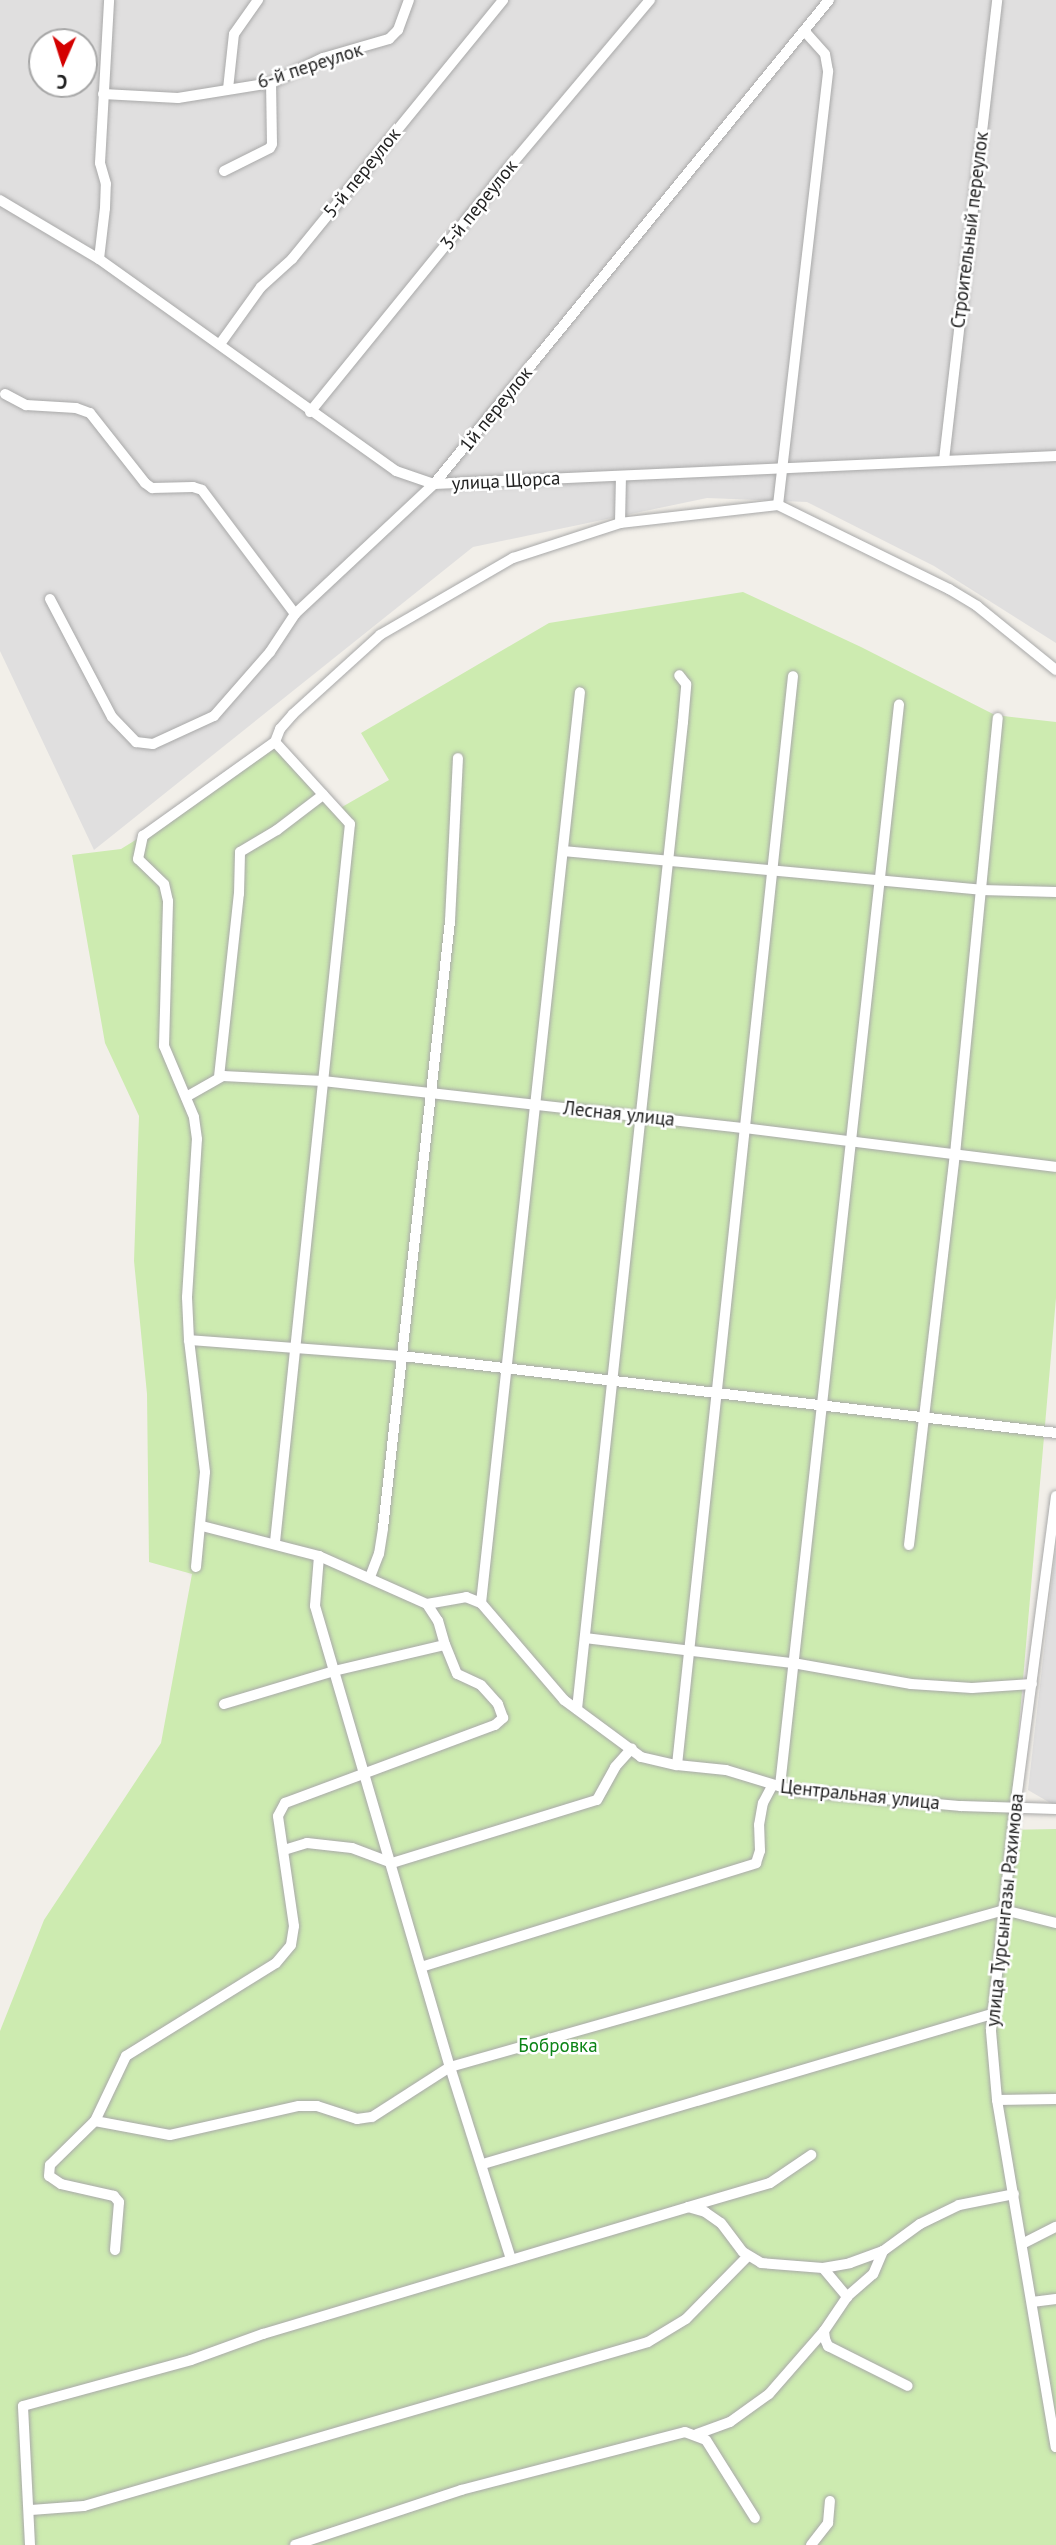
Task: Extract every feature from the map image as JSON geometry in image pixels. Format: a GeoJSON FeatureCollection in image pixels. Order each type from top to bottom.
{"type":"FeatureCollection","features":[{"type":"Feature","properties":{"kind":"street"},"geometry":{"type":"LineString","coordinates":[[99,259],[106,184],[100,163],[108,0]]}},
{"type":"Feature","properties":{"kind":"street"},"geometry":{"type":"LineString","coordinates":[[228,89],[233,34],[258,0]]}},
{"type":"Feature","properties":{"kind":"street","name":"6-й переулок"},"geometry":{"type":"LineString","coordinates":[[103,94],[178,98],[271,83],[323,58],[390,39],[398,30],[409,0]]}},
{"type":"Feature","properties":{"kind":"street","name":"5-й переулок"},"geometry":{"type":"LineString","coordinates":[[220,344],[261,287],[292,259],[503,0]]}},
{"type":"Feature","properties":{"kind":"street","name":"3-й переулок"},"geometry":{"type":"LineString","coordinates":[[310,412],[495,184],[650,0]]}},
{"type":"Feature","properties":{"kind":"street","name":"1й переулок"},"geometry":{"type":"LineString","coordinates":[[51,599],[118,725],[136,742],[153,744],[214,716],[270,652],[295,614],[434,484],[829,0]]}},
{"type":"Feature","properties":{"kind":"street","name":"Строительный переулок"},"geometry":{"type":"LineString","coordinates":[[944,460],[997,0]]}},
{"type":"Feature","properties":{"kind":"street"},"geometry":{"type":"LineString","coordinates":[[778,505],[828,71],[825,54],[804,31]]}},
{"type":"Feature","properties":{"kind":"street"},"geometry":{"type":"LineString","coordinates":[[224,171],[270,148],[271,83]]}},
{"type":"Feature","properties":{"kind":"street","name":"улица Щорса"},"geometry":{"type":"LineString","coordinates":[[0,200],[99,259],[396,471],[434,484],[1056,456]]}},
{"type":"Feature","properties":{"kind":"street"},"geometry":{"type":"LineString","coordinates":[[5,394],[26,405],[76,408],[90,413],[145,483],[152,488],[193,487],[202,490],[295,614]]}},
{"type":"Feature","properties":{"kind":"street"},"geometry":{"type":"LineString","coordinates":[[620,523],[621,476]]}},
{"type":"Feature","properties":{"kind":"street"},"geometry":{"type":"LineString","coordinates":[[196,1567],[202,1526],[204,1455],[188,1340],[187,1297],[197,1139],[186,1097],[164,1046],[168,901],[164,884],[138,859],[143,836],[275,742],[280,729],[293,714],[380,635],[513,558],[620,523],[778,505],[977,606],[1056,670]]}},
{"type":"Feature","properties":{"kind":"street"},"geometry":{"type":"LineString","coordinates":[[576,1709],[686,684],[679,675]]}},
{"type":"Feature","properties":{"kind":"street"},"geometry":{"type":"LineString","coordinates":[[677,1765],[793,676]]}},
{"type":"Feature","properties":{"kind":"street"},"geometry":{"type":"LineString","coordinates":[[427,1604],[466,1597],[481,1603],[580,692]]}},
{"type":"Feature","properties":{"kind":"street"},"geometry":{"type":"LineString","coordinates":[[421,1967],[755,1863],[760,1851],[759,1825],[763,1803],[776,1786],[793,1663],[899,705]]}},
{"type":"Feature","properties":{"kind":"street"},"geometry":{"type":"LineString","coordinates":[[909,1545],[956,1154],[998,718]]}},
{"type":"Feature","properties":{"kind":"street"},"geometry":{"type":"LineString","coordinates":[[275,742],[350,824],[275,1542]]}},
{"type":"Feature","properties":{"kind":"street"},"geometry":{"type":"LineString","coordinates":[[370,1577],[379,1554],[383,1528],[450,921],[458,758]]}},
{"type":"Feature","properties":{"kind":"street"},"geometry":{"type":"LineString","coordinates":[[186,1097],[219,1077],[239,894],[240,852],[277,830],[323,795]]}},
{"type":"Feature","properties":{"kind":"street"},"geometry":{"type":"LineString","coordinates":[[564,851],[981,890],[1056,892]]}},
{"type":"Feature","properties":{"kind":"street","name":"Лесная улица"},"geometry":{"type":"LineString","coordinates":[[219,1077],[323,1081],[744,1128],[1056,1167]]}},
{"type":"Feature","properties":{"kind":"street"},"geometry":{"type":"LineString","coordinates":[[188,1340],[402,1356],[1056,1433]]}},
{"type":"Feature","properties":{"kind":"street","name":"улица Турсынгазы Рахимова"},"geometry":{"type":"LineString","coordinates":[[1056,1496],[1015,1807],[992,2014],[998,2100],[1032,2302],[1051,2391],[1056,2447]]}},
{"type":"Feature","properties":{"kind":"street"},"geometry":{"type":"LineString","coordinates":[[115,2249],[119,2202],[114,2196],[61,2184],[49,2176],[50,2165],[95,2121],[126,2056],[276,1963],[291,1945],[295,1926],[278,1816],[285,1803],[364,1771],[495,1725],[503,1718],[498,1704],[481,1685],[457,1674],[438,1621],[427,1604],[319,1556],[275,1542],[202,1526]]}},
{"type":"Feature","properties":{"kind":"street"},"geometry":{"type":"LineString","coordinates":[[319,1556],[315,1606],[450,2067],[511,2259]]}},
{"type":"Feature","properties":{"kind":"street","name":"Центральная улица"},"geometry":{"type":"LineString","coordinates":[[481,1603],[564,1700],[632,1748],[641,1758],[726,1770],[795,1791],[894,1801],[1056,1809]]}},
{"type":"Feature","properties":{"kind":"street"},"geometry":{"type":"LineString","coordinates":[[585,1637],[793,1663],[911,1684],[972,1688],[1032,1684]]}},
{"type":"Feature","properties":{"kind":"street"},"geometry":{"type":"LineString","coordinates":[[224,1704],[334,1671],[445,1646]]}},
{"type":"Feature","properties":{"kind":"street"},"geometry":{"type":"LineString","coordinates":[[284,1850],[307,1843],[352,1847],[392,1863],[597,1800],[615,1767],[632,1748]]}},
{"type":"Feature","properties":{"kind":"street"},"geometry":{"type":"LineString","coordinates":[[95,2121],[170,2135],[299,2106],[317,2106],[357,2119],[383,2112],[450,2067],[1004,1910],[1056,1923]]}},
{"type":"Feature","properties":{"kind":"street"},"geometry":{"type":"LineString","coordinates":[[483,2164],[992,2014]]}},
{"type":"Feature","properties":{"kind":"street"},"geometry":{"type":"LineString","coordinates":[[998,2100],[1056,2099]]}},
{"type":"Feature","properties":{"kind":"street"},"geometry":{"type":"LineString","coordinates":[[30,2545],[31,2510],[23,2406],[168,2367],[263,2334],[770,2183],[811,2155]]}},
{"type":"Feature","properties":{"kind":"street"},"geometry":{"type":"LineString","coordinates":[[688,2207],[705,2212],[720,2223],[748,2256],[761,2263],[823,2268],[850,2263],[883,2251],[920,2224],[959,2205],[1014,2194]]}},
{"type":"Feature","properties":{"kind":"street"},"geometry":{"type":"LineString","coordinates":[[1022,2244],[1056,2227]]}},
{"type":"Feature","properties":{"kind":"street"},"geometry":{"type":"LineString","coordinates":[[697,2434],[730,2422],[769,2394],[824,2331],[847,2297],[873,2274],[883,2251]]}},
{"type":"Feature","properties":{"kind":"street"},"geometry":{"type":"LineString","coordinates":[[31,2510],[84,2506],[648,2342],[686,2319],[748,2256]]}},
{"type":"Feature","properties":{"kind":"street"},"geometry":{"type":"LineString","coordinates":[[823,2268],[847,2297]]}},
{"type":"Feature","properties":{"kind":"street"},"geometry":{"type":"LineString","coordinates":[[1032,2302],[1056,2299]]}},
{"type":"Feature","properties":{"kind":"street"},"geometry":{"type":"LineString","coordinates":[[824,2331],[828,2346],[908,2386]]}},
{"type":"Feature","properties":{"kind":"street"},"geometry":{"type":"LineString","coordinates":[[296,2545],[461,2490],[685,2432],[697,2434],[706,2440],[755,2518]]}},
{"type":"Feature","properties":{"kind":"street"},"geometry":{"type":"LineString","coordinates":[[811,2545],[828,2524],[830,2501]]}},
{"type":"Feature","properties":{"kind":"shaded area"},"geometry":{"type":"Polygon","coordinates":[[[0,0],[1056,0],[1056,643],[934,566],[807,502],[707,498],[473,547],[94,850],[0,651],[0,0]]]}},
{"type":"Feature","properties":{"kind":"shaded area"},"geometry":{"type":"Polygon","coordinates":[[[1056,1545],[1056,1804],[1052,1804],[1028,1790],[1056,1545]]]}},
{"type":"Feature","properties":{"kind":"green space","name":"Бобровка"},"geometry":{"type":"Polygon","coordinates":[[[743,592],[861,647],[995,715],[1056,722],[1056,1298],[1010,1830],[1056,1829],[1056,2545],[0,2545],[0,2031],[44,1920],[161,1743],[192,1574],[149,1562],[147,1394],[134,1261],[139,1116],[105,1043],[72,855],[121,849],[184,810],[277,743],[335,811],[389,780],[361,733],[549,623],[743,592]]]}}]}
